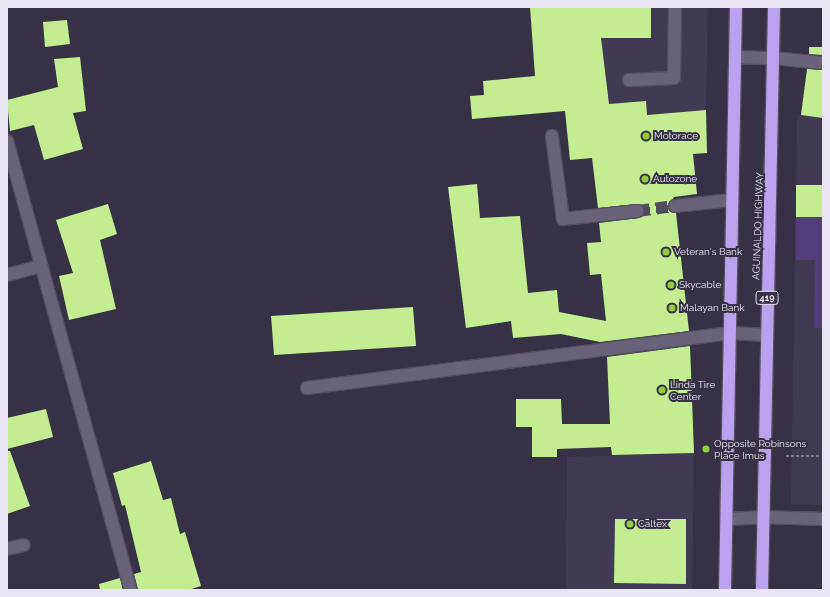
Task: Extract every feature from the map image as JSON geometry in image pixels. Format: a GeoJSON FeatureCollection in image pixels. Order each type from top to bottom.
{"type":"FeatureCollection","features":[{"type":"Feature","properties":{"kind":"highway"},"geometry":{"type":"LineString","coordinates":[[725,590],[728,519],[736,7]]}},
{"type":"Feature","properties":{"kind":"highway","name":"AGUINALDO HIGHWAY"},"geometry":{"type":"LineString","coordinates":[[762,590],[762,517],[774,7]]}},
{"type":"Feature","properties":{"kind":"street"},"geometry":{"type":"LineString","coordinates":[[629,80],[674,78],[675,7]]}},
{"type":"Feature","properties":{"kind":"street"},"geometry":{"type":"LineString","coordinates":[[735,57],[773,58],[823,63]]}},
{"type":"Feature","properties":{"kind":"street"},"geometry":{"type":"LineString","coordinates":[[552,136],[563,219],[638,211]]}},
{"type":"Feature","properties":{"kind":"street"},"geometry":{"type":"LineString","coordinates":[[7,141],[131,590]]}},
{"type":"Feature","properties":{"kind":"street"},"geometry":{"type":"LineString","coordinates":[[675,206],[732,200]]}},
{"type":"Feature","properties":{"kind":"street"},"geometry":{"type":"LineString","coordinates":[[7,275],[41,266]]}},
{"type":"Feature","properties":{"kind":"street"},"geometry":{"type":"LineString","coordinates":[[307,388],[730,333],[766,335]]}},
{"type":"Feature","properties":{"kind":"street"},"geometry":{"type":"LineString","coordinates":[[728,519],[762,517],[823,519]]}},
{"type":"Feature","properties":{"kind":"street"},"geometry":{"type":"LineString","coordinates":[[7,549],[24,545]]}},
{"type":"Feature","properties":{"kind":"path"},"geometry":{"type":"LineString","coordinates":[[786,456],[819,456]]}},
{"type":"Feature","properties":{"kind":"shaded area"},"geometry":{"type":"Polygon","coordinates":[[[567,7],[708,7],[706,110],[581,120],[567,7]]]}},
{"type":"Feature","properties":{"kind":"shaded area"},"geometry":{"type":"Polygon","coordinates":[[[797,115],[823,117],[823,505],[791,504],[797,115]]]}},
{"type":"Feature","properties":{"kind":"shaded area"},"geometry":{"type":"Polygon","coordinates":[[[823,205],[823,328],[814,328],[815,260],[796,260],[796,217],[822,217],[823,205]]]}},
{"type":"Feature","properties":{"kind":"shaded area","name":"Caltex"},"geometry":{"type":"Polygon","coordinates":[[[694,453],[692,590],[566,590],[567,457],[694,453]]]}},
{"type":"Feature","properties":{"kind":"building"},"geometry":{"type":"Polygon","coordinates":[[[530,7],[651,7],[651,38],[601,38],[609,104],[646,101],[647,115],[706,110],[707,153],[693,154],[697,194],[674,197],[668,206],[669,211],[676,213],[689,331],[600,342],[561,334],[513,338],[511,321],[466,328],[448,187],[477,184],[480,218],[520,216],[528,293],[557,290],[559,312],[606,321],[601,274],[590,275],[587,243],[601,242],[599,223],[639,218],[645,214],[644,207],[638,204],[598,208],[592,158],[570,160],[565,111],[472,119],[470,96],[484,95],[483,81],[535,76],[530,7]]]}},
{"type":"Feature","properties":{"kind":"building"},"geometry":{"type":"Polygon","coordinates":[[[67,20],[70,44],[45,47],[43,22],[67,20]]]}},
{"type":"Feature","properties":{"kind":"building"},"geometry":{"type":"Polygon","coordinates":[[[809,47],[823,47],[823,55],[809,54],[809,47]]]}},
{"type":"Feature","properties":{"kind":"building"},"geometry":{"type":"Polygon","coordinates":[[[80,57],[86,111],[73,113],[83,149],[44,160],[34,125],[10,131],[7,100],[58,87],[54,59],[80,57]]]}},
{"type":"Feature","properties":{"kind":"building"},"geometry":{"type":"Polygon","coordinates":[[[807,69],[823,70],[823,118],[801,115],[807,69]]]}},
{"type":"Feature","properties":{"kind":"building"},"geometry":{"type":"Polygon","coordinates":[[[796,185],[823,185],[822,217],[796,217],[796,185]]]}},
{"type":"Feature","properties":{"kind":"building"},"geometry":{"type":"Polygon","coordinates":[[[108,204],[117,234],[100,240],[116,309],[69,320],[59,276],[73,273],[56,220],[108,204]]]}},
{"type":"Feature","properties":{"kind":"building"},"geometry":{"type":"Polygon","coordinates":[[[413,307],[416,346],[274,355],[271,316],[413,307]]]}},
{"type":"Feature","properties":{"kind":"building"},"geometry":{"type":"Polygon","coordinates":[[[690,346],[694,453],[612,455],[611,447],[557,449],[557,457],[532,457],[532,427],[516,427],[516,399],[561,399],[562,424],[610,424],[607,357],[690,346]]]}},
{"type":"Feature","properties":{"kind":"building"},"geometry":{"type":"Polygon","coordinates":[[[46,409],[53,437],[7,449],[7,418],[46,409]]]}},
{"type":"Feature","properties":{"kind":"building"},"geometry":{"type":"Polygon","coordinates":[[[7,451],[10,451],[30,506],[7,514],[7,451]]]}},
{"type":"Feature","properties":{"kind":"building"},"geometry":{"type":"Polygon","coordinates":[[[151,461],[163,500],[171,498],[180,534],[185,532],[201,586],[188,590],[138,590],[134,574],[141,572],[125,505],[122,506],[113,473],[151,461]]]}},
{"type":"Feature","properties":{"kind":"building"},"geometry":{"type":"Polygon","coordinates":[[[615,519],[686,519],[686,584],[614,583],[615,519]]]}},
{"type":"Feature","properties":{"kind":"building"},"geometry":{"type":"Polygon","coordinates":[[[120,578],[123,590],[100,590],[99,584],[120,578]]]}},
{"type":"Feature","properties":{"kind":"tunnel"},"geometry":{"type":"LineString","coordinates":[[638,211],[675,206]]}},
{"type":"Feature","properties":{"kind":"place","name":"Motorace"},"geometry":{"type":"Point","coordinates":[646,136]}},
{"type":"Feature","properties":{"kind":"place","name":"Autozone"},"geometry":{"type":"Point","coordinates":[645,179]}},
{"type":"Feature","properties":{"kind":"place","name":"Veteran's Bank"},"geometry":{"type":"Point","coordinates":[666,252]}},
{"type":"Feature","properties":{"kind":"place","name":"Skycable"},"geometry":{"type":"Point","coordinates":[671,285]}},
{"type":"Feature","properties":{"kind":"place","name":"Malayan Bank"},"geometry":{"type":"Point","coordinates":[672,308]}},
{"type":"Feature","properties":{"kind":"place","name":"Linda Tire Center"},"geometry":{"type":"Point","coordinates":[662,390]}},
{"type":"Feature","properties":{"kind":"place","name":"Opposite Robinsons Place Imus"},"geometry":{"type":"Point","coordinates":[706,449]}},
{"type":"Feature","properties":{"kind":"place","name":"Caltex"},"geometry":{"type":"Point","coordinates":[630,524]}}]}
